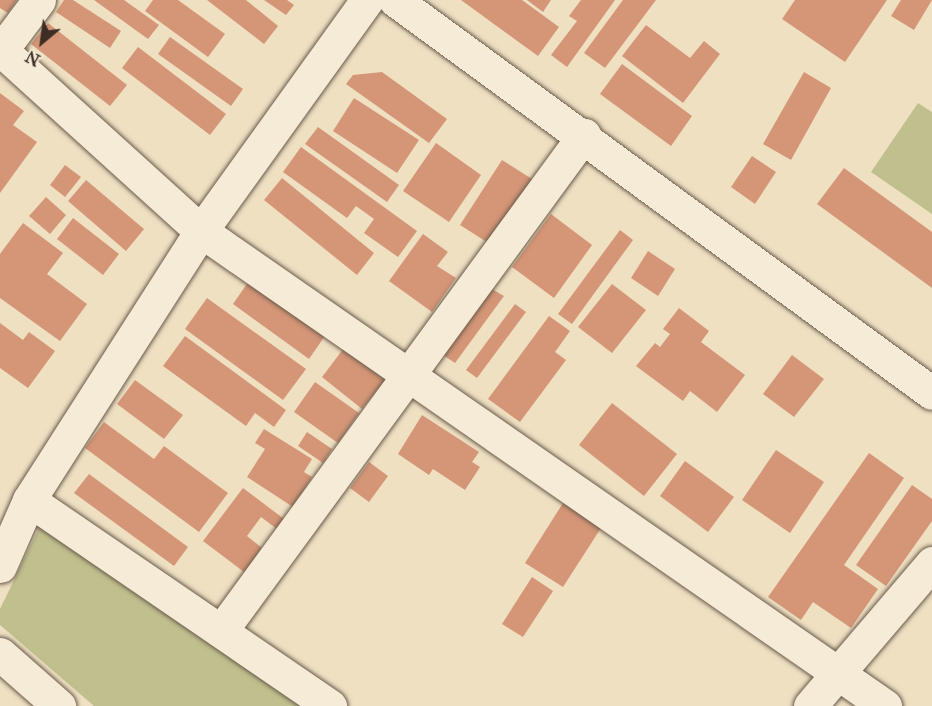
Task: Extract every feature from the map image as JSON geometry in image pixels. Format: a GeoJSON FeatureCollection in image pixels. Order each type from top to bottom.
{"type":"FeatureCollection","features":[{"type":"Feature","properties":{"kind":"street"},"geometry":{"type":"LineString","coordinates":[[39,0],[0,51],[201,231],[838,669],[885,706]]}},
{"type":"Feature","properties":{"kind":"street"},"geometry":{"type":"LineString","coordinates":[[0,566],[29,500],[201,231],[367,0]]}},
{"type":"Feature","properties":{"kind":"street"},"geometry":{"type":"LineString","coordinates":[[395,0],[584,135],[932,393]]}},
{"type":"Feature","properties":{"kind":"street"},"geometry":{"type":"LineString","coordinates":[[220,631],[411,376],[584,135]]}},
{"type":"Feature","properties":{"kind":"street"},"geometry":{"type":"LineString","coordinates":[[29,500],[330,706]]}},
{"type":"Feature","properties":{"kind":"street"},"geometry":{"type":"LineString","coordinates":[[810,706],[838,669],[932,562]]}},
{"type":"Feature","properties":{"kind":"street"},"geometry":{"type":"LineString","coordinates":[[0,654],[59,706]]}},
{"type":"Feature","properties":{"kind":"green space"},"geometry":{"type":"Polygon","coordinates":[[[918,103],[932,112],[932,214],[871,172],[918,103]]]}},
{"type":"Feature","properties":{"kind":"green space"},"geometry":{"type":"Polygon","coordinates":[[[43,520],[305,706],[94,706],[0,625],[0,609],[43,520]]]}},
{"type":"Feature","properties":{"kind":"building"},"geometry":{"type":"Polygon","coordinates":[[[0,0],[17,0],[8,13],[0,8],[0,0]]]}},
{"type":"Feature","properties":{"kind":"building"},"geometry":{"type":"Polygon","coordinates":[[[64,0],[73,0],[121,31],[110,48],[56,12],[64,0]]]}},
{"type":"Feature","properties":{"kind":"building"},"geometry":{"type":"Polygon","coordinates":[[[94,0],[124,0],[159,25],[148,39],[94,0]]]}},
{"type":"Feature","properties":{"kind":"building"},"geometry":{"type":"Polygon","coordinates":[[[153,0],[178,0],[225,34],[208,57],[145,11],[153,0]]]}},
{"type":"Feature","properties":{"kind":"building"},"geometry":{"type":"Polygon","coordinates":[[[207,0],[246,0],[278,26],[264,44],[207,0]]]}},
{"type":"Feature","properties":{"kind":"building"},"geometry":{"type":"Polygon","coordinates":[[[264,0],[287,0],[294,5],[286,15],[264,0]]]}},
{"type":"Feature","properties":{"kind":"building"},"geometry":{"type":"Polygon","coordinates":[[[461,0],[522,0],[559,27],[538,56],[461,0]]]}},
{"type":"Feature","properties":{"kind":"building"},"geometry":{"type":"Polygon","coordinates":[[[527,0],[551,0],[543,12],[527,0]]]}},
{"type":"Feature","properties":{"kind":"building"},"geometry":{"type":"Polygon","coordinates":[[[581,0],[615,0],[567,67],[551,55],[577,21],[569,16],[581,0]]]}},
{"type":"Feature","properties":{"kind":"building"},"geometry":{"type":"Polygon","coordinates":[[[623,0],[656,0],[605,68],[584,53],[623,0]]]}},
{"type":"Feature","properties":{"kind":"building"},"geometry":{"type":"Polygon","coordinates":[[[795,0],[887,0],[845,62],[782,19],[795,0]]]}},
{"type":"Feature","properties":{"kind":"building"},"geometry":{"type":"Polygon","coordinates":[[[901,0],[932,0],[914,30],[891,16],[901,0]]]}},
{"type":"Feature","properties":{"kind":"building"},"geometry":{"type":"Polygon","coordinates":[[[48,23],[127,85],[110,106],[31,44],[48,23]]]}},
{"type":"Feature","properties":{"kind":"building"},"geometry":{"type":"Polygon","coordinates":[[[646,25],[690,58],[704,41],[720,54],[683,103],[622,56],[646,25]]]}},
{"type":"Feature","properties":{"kind":"building"},"geometry":{"type":"Polygon","coordinates":[[[170,37],[243,89],[231,106],[158,54],[170,37]]]}},
{"type":"Feature","properties":{"kind":"building"},"geometry":{"type":"Polygon","coordinates":[[[138,47],[226,114],[210,135],[122,68],[138,47]]]}},
{"type":"Feature","properties":{"kind":"building"},"geometry":{"type":"Polygon","coordinates":[[[622,64],[692,116],[671,146],[600,94],[622,64]]]}},
{"type":"Feature","properties":{"kind":"building"},"geometry":{"type":"Polygon","coordinates":[[[382,72],[447,119],[429,143],[346,84],[353,75],[382,72]]]}},
{"type":"Feature","properties":{"kind":"building"},"geometry":{"type":"Polygon","coordinates":[[[804,72],[831,88],[791,160],[763,144],[804,72]]]}},
{"type":"Feature","properties":{"kind":"building"},"geometry":{"type":"Polygon","coordinates":[[[0,93],[24,111],[13,125],[37,142],[0,193],[0,93]]]}},
{"type":"Feature","properties":{"kind":"building"},"geometry":{"type":"Polygon","coordinates":[[[354,98],[419,140],[397,173],[333,131],[354,98]]]}},
{"type":"Feature","properties":{"kind":"building"},"geometry":{"type":"Polygon","coordinates":[[[318,127],[399,185],[387,202],[305,144],[318,127]]]}},
{"type":"Feature","properties":{"kind":"building"},"geometry":{"type":"Polygon","coordinates":[[[436,143],[481,175],[449,222],[403,191],[436,143]]]}},
{"type":"Feature","properties":{"kind":"building"},"geometry":{"type":"Polygon","coordinates":[[[301,147],[417,231],[398,257],[364,233],[374,219],[356,206],[347,218],[283,172],[301,147]]]}},
{"type":"Feature","properties":{"kind":"building"},"geometry":{"type":"Polygon","coordinates":[[[752,156],[776,172],[755,204],[731,187],[752,156]]]}},
{"type":"Feature","properties":{"kind":"building"},"geometry":{"type":"Polygon","coordinates":[[[502,160],[532,179],[490,244],[460,225],[502,160]]]}},
{"type":"Feature","properties":{"kind":"building"},"geometry":{"type":"Polygon","coordinates":[[[65,165],[81,177],[65,197],[50,185],[65,165]]]}},
{"type":"Feature","properties":{"kind":"building"},"geometry":{"type":"Polygon","coordinates":[[[844,168],[932,232],[932,288],[817,204],[844,168]]]}},
{"type":"Feature","properties":{"kind":"building"},"geometry":{"type":"Polygon","coordinates":[[[282,178],[374,253],[357,275],[264,200],[282,178]]]}},
{"type":"Feature","properties":{"kind":"building"},"geometry":{"type":"Polygon","coordinates":[[[86,180],[144,229],[126,251],[68,201],[86,180]]]}},
{"type":"Feature","properties":{"kind":"building"},"geometry":{"type":"Polygon","coordinates":[[[46,197],[66,215],[50,234],[29,216],[46,197]]]}},
{"type":"Feature","properties":{"kind":"building"},"geometry":{"type":"Polygon","coordinates":[[[551,214],[592,245],[554,298],[512,267],[551,214]]]}},
{"type":"Feature","properties":{"kind":"building"},"geometry":{"type":"Polygon","coordinates":[[[73,218],[119,254],[103,275],[57,239],[73,218]]]}},
{"type":"Feature","properties":{"kind":"building"},"geometry":{"type":"Polygon","coordinates":[[[23,223],[63,253],[47,274],[87,304],[60,341],[0,298],[0,254],[23,223]]]}},
{"type":"Feature","properties":{"kind":"building"},"geometry":{"type":"Polygon","coordinates":[[[620,230],[633,240],[572,324],[558,314],[620,230]]]}},
{"type":"Feature","properties":{"kind":"building"},"geometry":{"type":"Polygon","coordinates":[[[423,234],[448,252],[437,266],[456,278],[432,312],[389,281],[423,234]]]}},
{"type":"Feature","properties":{"kind":"building"},"geometry":{"type":"Polygon","coordinates":[[[648,251],[675,269],[658,296],[631,278],[648,251]]]}},
{"type":"Feature","properties":{"kind":"building"},"geometry":{"type":"Polygon","coordinates":[[[251,278],[327,333],[309,359],[233,304],[251,278]]]}},
{"type":"Feature","properties":{"kind":"building"},"geometry":{"type":"Polygon","coordinates":[[[612,284],[646,310],[612,353],[578,327],[612,284]]]}},
{"type":"Feature","properties":{"kind":"building"},"geometry":{"type":"Polygon","coordinates":[[[492,289],[504,296],[455,363],[443,355],[492,289]]]}},
{"type":"Feature","properties":{"kind":"building"},"geometry":{"type":"Polygon","coordinates":[[[207,298],[306,369],[283,400],[185,329],[207,298]]]}},
{"type":"Feature","properties":{"kind":"building"},"geometry":{"type":"Polygon","coordinates":[[[515,304],[526,312],[477,378],[466,370],[515,304]]]}},
{"type":"Feature","properties":{"kind":"building"},"geometry":{"type":"Polygon","coordinates":[[[679,308],[709,331],[701,342],[745,375],[717,412],[690,391],[683,401],[636,366],[655,343],[660,347],[670,334],[663,329],[679,308]]]}},
{"type":"Feature","properties":{"kind":"building"},"geometry":{"type":"Polygon","coordinates":[[[549,316],[570,331],[555,352],[566,360],[520,422],[488,399],[549,316]]]}},
{"type":"Feature","properties":{"kind":"building"},"geometry":{"type":"Polygon","coordinates":[[[0,323],[23,340],[29,332],[55,351],[28,388],[0,368],[0,323]]]}},
{"type":"Feature","properties":{"kind":"building"},"geometry":{"type":"Polygon","coordinates":[[[185,336],[286,410],[274,427],[255,413],[246,426],[163,366],[185,336]]]}},
{"type":"Feature","properties":{"kind":"building"},"geometry":{"type":"Polygon","coordinates":[[[344,348],[385,380],[362,409],[322,377],[344,348]]]}},
{"type":"Feature","properties":{"kind":"building"},"geometry":{"type":"Polygon","coordinates":[[[792,355],[824,379],[794,417],[763,394],[792,355]]]}},
{"type":"Feature","properties":{"kind":"building"},"geometry":{"type":"Polygon","coordinates":[[[135,380],[183,415],[164,439],[117,404],[135,380]]]}},
{"type":"Feature","properties":{"kind":"building"},"geometry":{"type":"Polygon","coordinates":[[[315,382],[359,413],[338,443],[294,412],[315,382]]]}},
{"type":"Feature","properties":{"kind":"building"},"geometry":{"type":"Polygon","coordinates":[[[612,403],[677,454],[644,496],[579,445],[612,403]]]}},
{"type":"Feature","properties":{"kind":"building"},"geometry":{"type":"Polygon","coordinates":[[[422,415],[479,452],[472,462],[480,467],[465,490],[433,469],[429,475],[398,454],[422,415]]]}},
{"type":"Feature","properties":{"kind":"building"},"geometry":{"type":"Polygon","coordinates":[[[104,422],[154,459],[164,446],[228,493],[199,532],[85,448],[104,422]]]}},
{"type":"Feature","properties":{"kind":"building"},"geometry":{"type":"Polygon","coordinates":[[[264,429],[312,459],[304,472],[312,477],[293,507],[247,477],[265,449],[255,443],[264,429]]]}},
{"type":"Feature","properties":{"kind":"building"},"geometry":{"type":"Polygon","coordinates":[[[307,432],[332,449],[323,463],[298,446],[307,432]]]}},
{"type":"Feature","properties":{"kind":"building"},"geometry":{"type":"Polygon","coordinates":[[[776,450],[824,482],[790,533],[742,500],[776,450]]]}},
{"type":"Feature","properties":{"kind":"building"},"geometry":{"type":"Polygon","coordinates":[[[869,453],[904,478],[844,565],[878,589],[851,628],[813,602],[801,620],[768,597],[869,453]]]}},
{"type":"Feature","properties":{"kind":"building"},"geometry":{"type":"Polygon","coordinates":[[[685,461],[734,497],[708,532],[660,496],[685,461]]]}},
{"type":"Feature","properties":{"kind":"building"},"geometry":{"type":"Polygon","coordinates":[[[369,462],[388,476],[369,502],[350,488],[369,462]]]}},
{"type":"Feature","properties":{"kind":"building"},"geometry":{"type":"Polygon","coordinates":[[[89,474],[188,547],[174,566],[74,493],[89,474]]]}},
{"type":"Feature","properties":{"kind":"building"},"geometry":{"type":"Polygon","coordinates":[[[912,485],[932,499],[932,521],[886,586],[856,565],[912,485]]]}},
{"type":"Feature","properties":{"kind":"building"},"geometry":{"type":"Polygon","coordinates":[[[243,488],[288,522],[281,532],[261,517],[247,536],[262,548],[244,572],[203,541],[243,488]]]}},
{"type":"Feature","properties":{"kind":"building"},"geometry":{"type":"Polygon","coordinates":[[[563,503],[601,528],[563,587],[525,563],[563,503]]]}},
{"type":"Feature","properties":{"kind":"building"},"geometry":{"type":"Polygon","coordinates":[[[532,577],[553,591],[523,637],[502,624],[532,577]]]}}]}
